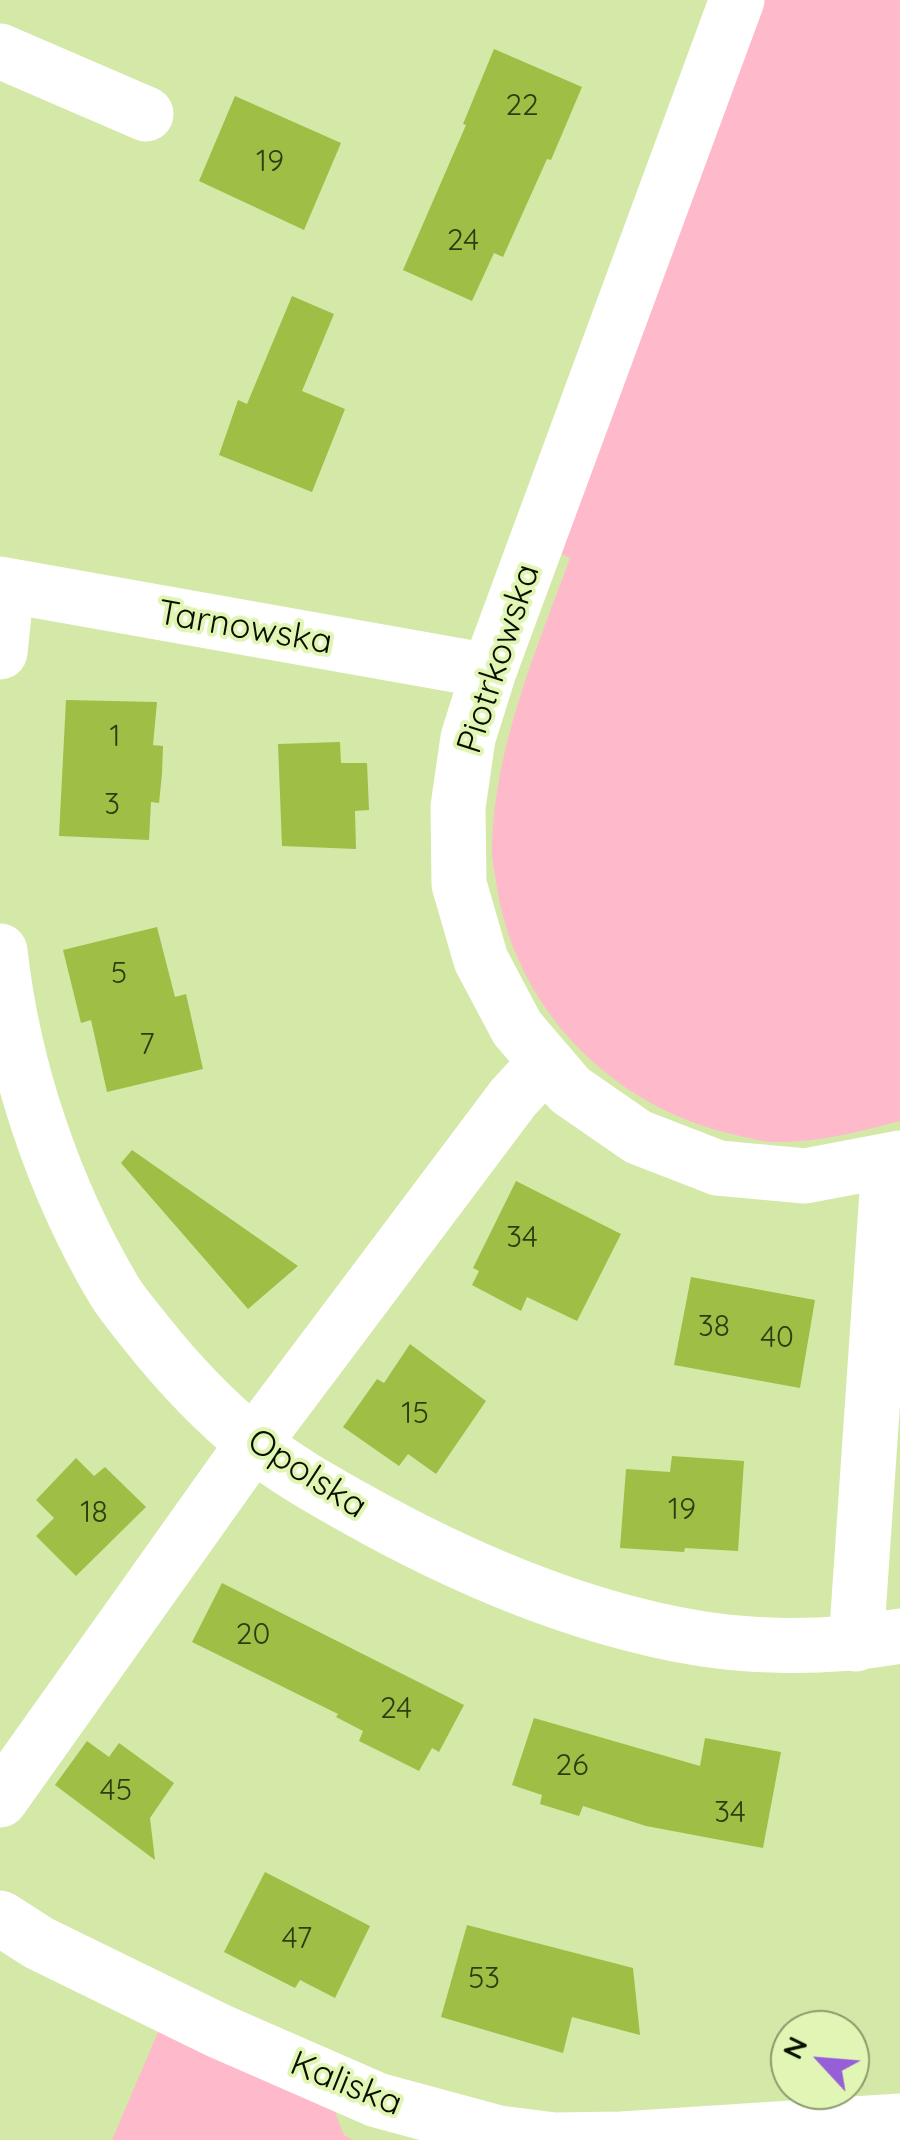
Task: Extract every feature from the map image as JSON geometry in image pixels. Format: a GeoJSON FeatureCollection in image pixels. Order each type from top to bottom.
{"type":"FeatureCollection","features":[{"type":"Feature","properties":{"kind":"street","name":"Piotrkowska"},"geometry":{"type":"LineString","coordinates":[[737,0],[489,671],[468,738],[458,807],[459,884],[481,960],[517,1028],[570,1090],[638,1137],[718,1168],[806,1176],[894,1160]]}},
{"type":"Feature","properties":{"kind":"street"},"geometry":{"type":"LineString","coordinates":[[0,51],[146,114]]}},
{"type":"Feature","properties":{"kind":"street","name":"Tarnowska"},"geometry":{"type":"LineString","coordinates":[[3,585],[489,671]]}},
{"type":"Feature","properties":{"kind":"street"},"geometry":{"type":"LineString","coordinates":[[0,652],[3,585]]}},
{"type":"Feature","properties":{"kind":"street","name":"Opolska"},"geometry":{"type":"LineString","coordinates":[[0,950],[6,1001],[33,1104],[70,1206],[116,1294],[176,1370],[253,1444],[409,1538],[501,1582],[588,1612],[676,1634],[755,1644],[878,1640]]}},
{"type":"Feature","properties":{"kind":"street"},"geometry":{"type":"LineString","coordinates":[[0,1800],[253,1444],[512,1098],[546,1062]]}},
{"type":"Feature","properties":{"kind":"street"},"geometry":{"type":"LineString","coordinates":[[878,1640],[894,1160]]}},
{"type":"Feature","properties":{"kind":"street","name":"Kaliska"},"geometry":{"type":"LineString","coordinates":[[0,1918],[219,2031],[377,2100],[500,2133],[554,2140],[622,2139],[900,2121]]}},
{"type":"Feature","properties":{"kind":"shaded area"},"geometry":{"type":"Polygon","coordinates":[[[760,0],[900,0],[900,1121],[837,1136],[789,1142],[768,1142],[691,1122],[649,1102],[610,1076],[576,1045],[547,1010],[523,970],[506,927],[492,853],[495,806],[509,733],[570,558],[556,552],[760,0]]]}},
{"type":"Feature","properties":{"kind":"shaded area"},"geometry":{"type":"Polygon","coordinates":[[[161,2025],[330,2099],[344,2135],[353,2140],[112,2140],[161,2025]]]}},
{"type":"Feature","properties":{"kind":"building"},"geometry":{"type":"Polygon","coordinates":[[[494,49],[582,87],[503,257],[494,253],[472,301],[403,270],[466,125],[463,124],[494,49]]]}},
{"type":"Feature","properties":{"kind":"building"},"geometry":{"type":"Polygon","coordinates":[[[235,96],[341,143],[304,230],[199,181],[235,96]]]}},
{"type":"Feature","properties":{"kind":"building"},"geometry":{"type":"Polygon","coordinates":[[[292,296],[334,314],[302,391],[345,409],[312,492],[219,455],[238,400],[247,404],[292,296]]]}},
{"type":"Feature","properties":{"kind":"building"},"geometry":{"type":"Polygon","coordinates":[[[66,700],[157,702],[153,745],[163,746],[162,774],[159,803],[151,802],[149,840],[59,836],[66,700]]]}},
{"type":"Feature","properties":{"kind":"building"},"geometry":{"type":"Polygon","coordinates":[[[340,742],[341,763],[367,763],[369,810],[355,811],[356,849],[282,846],[278,744],[340,742]]]}},
{"type":"Feature","properties":{"kind":"building"},"geometry":{"type":"Polygon","coordinates":[[[157,927],[175,997],[186,994],[203,1069],[107,1092],[91,1020],[81,1023],[63,950],[157,927]]]}},
{"type":"Feature","properties":{"kind":"building"},"geometry":{"type":"Polygon","coordinates":[[[132,1150],[298,1266],[248,1309],[121,1163],[132,1150]]]}},
{"type":"Feature","properties":{"kind":"building"},"geometry":{"type":"Polygon","coordinates":[[[516,1181],[621,1234],[577,1321],[527,1297],[521,1311],[472,1285],[479,1271],[473,1268],[516,1181]]]}},
{"type":"Feature","properties":{"kind":"building"},"geometry":{"type":"Polygon","coordinates":[[[691,1277],[815,1300],[800,1388],[674,1365],[691,1277]]]}},
{"type":"Feature","properties":{"kind":"building"},"geometry":{"type":"Polygon","coordinates":[[[410,1344],[486,1401],[436,1474],[408,1454],[399,1466],[343,1427],[377,1379],[384,1383],[410,1344]]]}},
{"type":"Feature","properties":{"kind":"building"},"geometry":{"type":"Polygon","coordinates":[[[672,1456],[744,1461],[738,1551],[620,1548],[626,1469],[670,1472],[672,1456]]]}},
{"type":"Feature","properties":{"kind":"building"},"geometry":{"type":"Polygon","coordinates":[[[76,1458],[94,1476],[105,1467],[146,1507],[76,1576],[36,1536],[54,1518],[36,1500],[76,1458]]]}},
{"type":"Feature","properties":{"kind":"building"},"geometry":{"type":"Polygon","coordinates":[[[222,1583],[464,1705],[439,1752],[432,1748],[419,1771],[359,1741],[363,1731],[336,1717],[338,1714],[192,1642],[222,1583]]]}},
{"type":"Feature","properties":{"kind":"building"},"geometry":{"type":"Polygon","coordinates":[[[534,1718],[700,1766],[705,1738],[781,1752],[763,1848],[646,1826],[583,1806],[579,1816],[540,1804],[542,1795],[512,1785],[534,1718]]]}},
{"type":"Feature","properties":{"kind":"building"},"geometry":{"type":"Polygon","coordinates":[[[87,1741],[109,1757],[119,1743],[174,1783],[150,1818],[155,1860],[55,1785],[87,1741]]]}},
{"type":"Feature","properties":{"kind":"building"},"geometry":{"type":"Polygon","coordinates":[[[265,1872],[370,1926],[335,1998],[300,1980],[295,1988],[224,1952],[265,1872]]]}},
{"type":"Feature","properties":{"kind":"building"},"geometry":{"type":"Polygon","coordinates":[[[467,1925],[633,1968],[640,2035],[572,2017],[563,2053],[441,2017],[467,1925]]]}}]}
